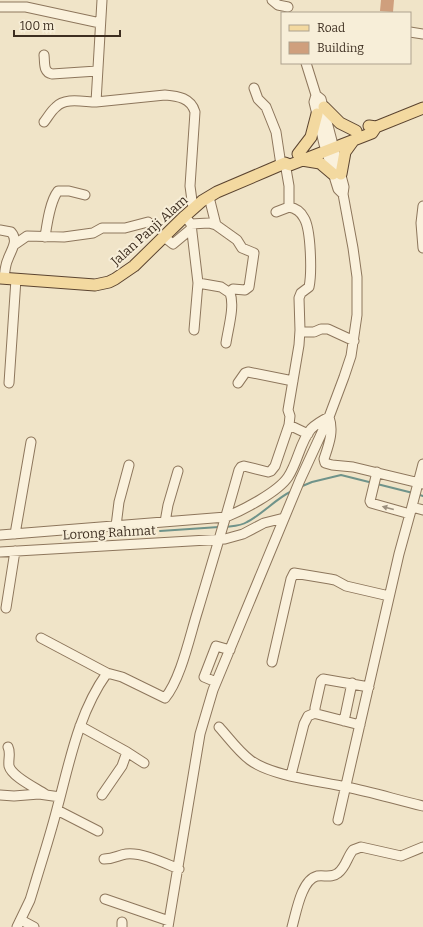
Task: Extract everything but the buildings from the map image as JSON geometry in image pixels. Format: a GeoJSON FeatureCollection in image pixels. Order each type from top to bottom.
{"type":"FeatureCollection","features":[{"type":"Feature","properties":{"kind":"main road","name":"Jalan Panji Alam"},"geometry":{"type":"LineString","coordinates":[[2,278],[85,285],[109,282],[124,274],[134,266],[164,237],[189,223],[193,208],[209,197],[283,164],[289,158],[300,157],[355,136],[372,133],[376,126],[423,108]]}},
{"type":"Feature","properties":{"kind":"main road"},"geometry":{"type":"LineString","coordinates":[[320,111],[340,123],[355,136],[345,152],[337,174],[320,163],[300,157],[310,140],[320,111]]}},
{"type":"Feature","properties":{"kind":"street"},"geometry":{"type":"LineString","coordinates":[[96,102],[102,0]]}},
{"type":"Feature","properties":{"kind":"street"},"geometry":{"type":"LineString","coordinates":[[272,0],[278,5],[288,7]]}},
{"type":"Feature","properties":{"kind":"street"},"geometry":{"type":"LineString","coordinates":[[0,7],[26,7],[100,23]]}},
{"type":"Feature","properties":{"kind":"street"},"geometry":{"type":"LineString","coordinates":[[411,32],[423,34]]}},
{"type":"Feature","properties":{"kind":"street"},"geometry":{"type":"LineString","coordinates":[[44,55],[45,70],[48,73],[97,71]]}},
{"type":"Feature","properties":{"kind":"street"},"geometry":{"type":"LineString","coordinates":[[105,899],[169,924],[201,729],[216,682],[292,498],[329,417],[348,367],[354,341],[358,308],[357,277],[343,194],[344,187],[337,174],[320,111],[321,99],[316,95],[306,64]]}},
{"type":"Feature","properties":{"kind":"street"},"geometry":{"type":"LineString","coordinates":[[254,88],[258,99],[266,108],[276,132],[289,186],[289,207]]}},
{"type":"Feature","properties":{"kind":"street"},"geometry":{"type":"LineString","coordinates":[[44,122],[56,106],[67,101],[96,102],[165,95],[182,98],[188,101],[193,106],[194,112],[190,186],[193,208]]}},
{"type":"Feature","properties":{"kind":"street"},"geometry":{"type":"LineString","coordinates":[[45,237],[55,194],[58,191],[69,191],[86,195]]}},
{"type":"Feature","properties":{"kind":"street"},"geometry":{"type":"LineString","coordinates":[[209,197],[216,225]]}},
{"type":"Feature","properties":{"kind":"street"},"geometry":{"type":"LineString","coordinates":[[423,206],[421,223],[423,248]]}},
{"type":"Feature","properties":{"kind":"street"},"geometry":{"type":"LineString","coordinates":[[41,638],[106,673],[122,677],[165,698],[172,690],[186,651],[240,468],[244,466],[268,472],[273,469],[289,425],[290,420],[288,410],[300,332],[299,298],[301,293],[309,287],[310,256],[306,221],[301,213],[289,207],[276,212]]}},
{"type":"Feature","properties":{"kind":"street"},"geometry":{"type":"LineString","coordinates":[[2,278],[14,245],[27,236],[64,238],[83,235],[102,228],[125,228],[148,222]]}},
{"type":"Feature","properties":{"kind":"street"},"geometry":{"type":"LineString","coordinates":[[194,330],[198,284],[189,223],[209,223],[216,225],[238,240],[242,248],[255,254],[249,287],[245,290],[233,289],[229,292]]}},
{"type":"Feature","properties":{"kind":"street"},"geometry":{"type":"LineString","coordinates":[[0,230],[12,233],[14,245]]}},
{"type":"Feature","properties":{"kind":"street"},"geometry":{"type":"LineString","coordinates":[[9,383],[16,279]]}},
{"type":"Feature","properties":{"kind":"street"},"geometry":{"type":"LineString","coordinates":[[198,284],[221,287],[229,292],[232,300],[226,343]]}},
{"type":"Feature","properties":{"kind":"street"},"geometry":{"type":"LineString","coordinates":[[300,332],[314,332],[321,329],[328,329],[354,341]]}},
{"type":"Feature","properties":{"kind":"street"},"geometry":{"type":"LineString","coordinates":[[238,383],[245,373],[248,372],[293,381]]}},
{"type":"Feature","properties":{"kind":"street"},"geometry":{"type":"LineString","coordinates":[[0,535],[226,518],[276,489],[288,477],[308,434],[315,425],[329,417]]}},
{"type":"Feature","properties":{"kind":"street"},"geometry":{"type":"LineString","coordinates":[[329,417],[332,430],[324,459],[325,463],[353,467],[421,483]]}},
{"type":"Feature","properties":{"kind":"street"},"geometry":{"type":"LineString","coordinates":[[289,425],[308,434]]}},
{"type":"Feature","properties":{"kind":"street"},"geometry":{"type":"LineString","coordinates":[[15,534],[31,442]]}},
{"type":"Feature","properties":{"kind":"street"},"geometry":{"type":"LineString","coordinates":[[276,462],[293,466]]}},
{"type":"Feature","properties":{"kind":"street"},"geometry":{"type":"LineString","coordinates":[[338,820],[399,554],[411,510],[421,483],[423,464]]}},
{"type":"Feature","properties":{"kind":"street"},"geometry":{"type":"LineString","coordinates":[[116,526],[119,502],[129,465]]}},
{"type":"Feature","properties":{"kind":"street"},"geometry":{"type":"LineString","coordinates":[[165,522],[168,505],[178,470]]}},
{"type":"Feature","properties":{"kind":"street"},"geometry":{"type":"LineString","coordinates":[[377,472],[370,501],[371,503],[411,510],[423,510]]}},
{"type":"Feature","properties":{"kind":"street","name":"Lorong Rahmat"},"geometry":{"type":"LineString","coordinates":[[0,552],[228,538],[243,534],[264,523],[284,518]]}},
{"type":"Feature","properties":{"kind":"street"},"geometry":{"type":"LineString","coordinates":[[6,608],[15,551]]}},
{"type":"Feature","properties":{"kind":"street"},"geometry":{"type":"LineString","coordinates":[[272,662],[291,579],[294,573],[330,579],[346,586],[389,596]]}},
{"type":"Feature","properties":{"kind":"street"},"geometry":{"type":"LineString","coordinates":[[216,682],[204,677],[216,646],[230,650]]}},
{"type":"Feature","properties":{"kind":"street"},"geometry":{"type":"LineString","coordinates":[[34,927],[19,924],[30,900],[80,726],[92,696],[106,673]]}},
{"type":"Feature","properties":{"kind":"street"},"geometry":{"type":"LineString","coordinates":[[315,713],[322,679],[325,678],[369,687]]}},
{"type":"Feature","properties":{"kind":"street"},"geometry":{"type":"LineString","coordinates":[[344,721],[352,683]]}},
{"type":"Feature","properties":{"kind":"street"},"geometry":{"type":"LineString","coordinates":[[291,775],[304,724],[308,716],[315,713],[360,725]]}},
{"type":"Feature","properties":{"kind":"street"},"geometry":{"type":"LineString","coordinates":[[80,726],[144,763]]}},
{"type":"Feature","properties":{"kind":"street"},"geometry":{"type":"LineString","coordinates":[[219,727],[238,750],[250,761],[270,770],[423,806]]}},
{"type":"Feature","properties":{"kind":"street"},"geometry":{"type":"LineString","coordinates":[[8,747],[10,753],[9,765],[11,770],[23,780],[45,794]]}},
{"type":"Feature","properties":{"kind":"street"},"geometry":{"type":"LineString","coordinates":[[102,795],[122,766],[127,752]]}},
{"type":"Feature","properties":{"kind":"street"},"geometry":{"type":"LineString","coordinates":[[0,795],[45,794],[60,797]]}},
{"type":"Feature","properties":{"kind":"street"},"geometry":{"type":"LineString","coordinates":[[57,810],[90,828],[98,830]]}},
{"type":"Feature","properties":{"kind":"street"},"geometry":{"type":"LineString","coordinates":[[292,927],[301,896],[308,883],[316,876],[336,875],[342,869],[353,850],[361,847],[398,856],[406,855],[423,847]]}},
{"type":"Feature","properties":{"kind":"street"},"geometry":{"type":"LineString","coordinates":[[104,859],[113,859],[125,854],[137,854],[179,869]]}},
{"type":"Feature","properties":{"kind":"waterway"},"geometry":{"type":"LineString","coordinates":[[300,487],[312,482],[341,475],[373,483]]}},
{"type":"Feature","properties":{"kind":"waterway"},"geometry":{"type":"LineString","coordinates":[[377,484],[413,493]]}},
{"type":"Feature","properties":{"kind":"waterway"},"geometry":{"type":"LineString","coordinates":[[225,527],[237,526],[253,519],[280,498],[292,491]]}},
{"type":"Feature","properties":{"kind":"waterway"},"geometry":{"type":"LineString","coordinates":[[417,494],[423,496]]}},
{"type":"Feature","properties":{"kind":"waterway"},"geometry":{"type":"LineString","coordinates":[[160,531],[219,527]]}}]}
